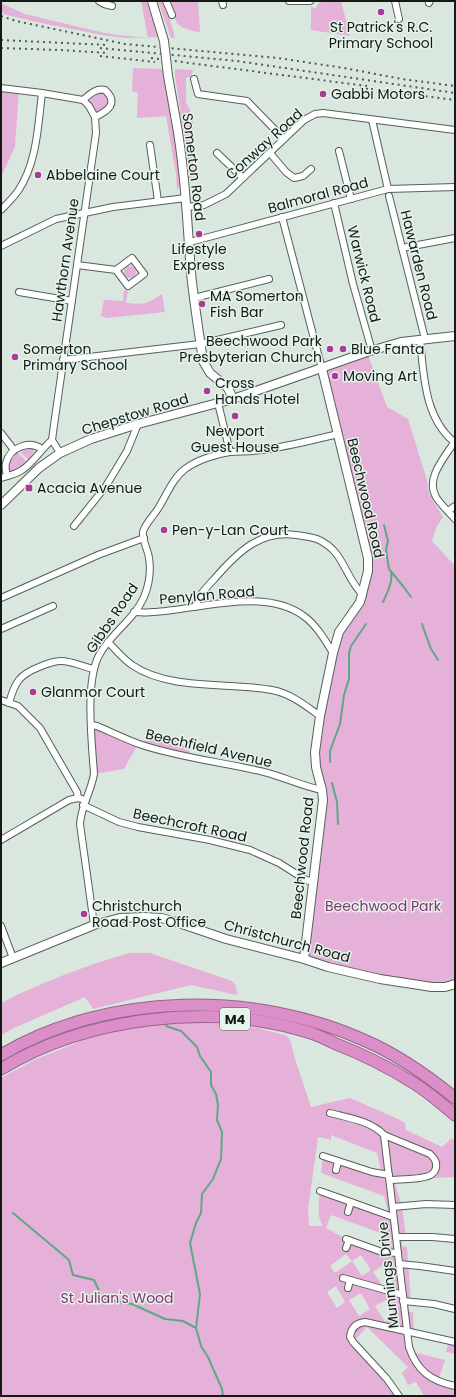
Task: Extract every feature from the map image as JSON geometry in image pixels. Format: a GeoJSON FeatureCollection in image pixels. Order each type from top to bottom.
{"type":"FeatureCollection","features":[{"type":"Feature","properties":{"kind":"highway","name":"M4"},"geometry":{"type":"LineString","coordinates":[[1,1055],[42,1034],[71,1023],[130,1010],[167,1006],[208,1005],[244,1007],[263,1009],[314,1021],[366,1041],[402,1060],[434,1081],[455,1098]]}},
{"type":"Feature","properties":{"kind":"highway","name":"M4"},"geometry":{"type":"LineString","coordinates":[[1,1069],[41,1048],[73,1036],[101,1028],[136,1021],[198,1017],[262,1021],[311,1033],[354,1051],[412,1082],[434,1097],[455,1115]]}},
{"type":"Feature","properties":{"kind":"street"},"geometry":{"type":"LineString","coordinates":[[99,1],[112,6]]}},
{"type":"Feature","properties":{"kind":"street","name":"Somerton Road"},"geometry":{"type":"LineString","coordinates":[[152,1],[164,41],[168,76],[179,140],[187,207],[191,274],[203,361],[210,373],[228,388],[233,399]]}},
{"type":"Feature","properties":{"kind":"street"},"geometry":{"type":"LineString","coordinates":[[166,1],[172,15]]}},
{"type":"Feature","properties":{"kind":"street"},"geometry":{"type":"LineString","coordinates":[[289,1],[310,1]]}},
{"type":"Feature","properties":{"kind":"street"},"geometry":{"type":"LineString","coordinates":[[395,1],[400,19]]}},
{"type":"Feature","properties":{"kind":"street"},"geometry":{"type":"LineString","coordinates":[[194,78],[197,97],[247,101],[284,139]]}},
{"type":"Feature","properties":{"kind":"street"},"geometry":{"type":"LineString","coordinates":[[1,88],[83,100],[96,117],[105,112],[112,103],[108,93],[105,90],[100,89],[83,100]]}},
{"type":"Feature","properties":{"kind":"street"},"geometry":{"type":"LineString","coordinates":[[1,210],[18,191],[35,150],[42,93]]}},
{"type":"Feature","properties":{"kind":"street","name":"Conway Road"},"geometry":{"type":"LineString","coordinates":[[187,207],[204,205],[221,197],[304,120],[315,114],[323,113],[455,130]]}},
{"type":"Feature","properties":{"kind":"street","name":"Hawthorn Avenue"},"geometry":{"type":"LineString","coordinates":[[52,440],[96,133],[96,117]]}},
{"type":"Feature","properties":{"kind":"street","name":"Hawarden Road"},"geometry":{"type":"LineString","coordinates":[[372,120],[423,340],[428,401],[443,430],[455,442]]}},
{"type":"Feature","properties":{"kind":"street"},"geometry":{"type":"LineString","coordinates":[[150,145],[158,201]]}},
{"type":"Feature","properties":{"kind":"street"},"geometry":{"type":"LineString","coordinates":[[339,152],[351,199]]}},
{"type":"Feature","properties":{"kind":"street"},"geometry":{"type":"LineString","coordinates":[[217,153],[243,178]]}},
{"type":"Feature","properties":{"kind":"street"},"geometry":{"type":"LineString","coordinates":[[270,153],[286,172],[294,178],[303,176],[311,169]]}},
{"type":"Feature","properties":{"kind":"street","name":"Balmoral Road"},"geometry":{"type":"LineString","coordinates":[[190,242],[351,199],[389,192],[455,187]]}},
{"type":"Feature","properties":{"kind":"street"},"geometry":{"type":"LineString","coordinates":[[1,246],[56,220],[113,207],[186,198]]}},
{"type":"Feature","properties":{"kind":"street","name":"Warwick Road"},"geometry":{"type":"LineString","coordinates":[[334,203],[353,284],[372,351]]}},
{"type":"Feature","properties":{"kind":"street"},"geometry":{"type":"LineString","coordinates":[[282,217],[322,369]]}},
{"type":"Feature","properties":{"kind":"street"},"geometry":{"type":"LineString","coordinates":[[402,248],[455,238]]}},
{"type":"Feature","properties":{"kind":"street"},"geometry":{"type":"LineString","coordinates":[[77,265],[116,270],[132,258],[144,274],[128,286],[116,270]]}},
{"type":"Feature","properties":{"kind":"street"},"geometry":{"type":"LineString","coordinates":[[194,298],[269,279]]}},
{"type":"Feature","properties":{"kind":"street"},"geometry":{"type":"LineString","coordinates":[[19,292],[72,301]]}},
{"type":"Feature","properties":{"kind":"street"},"geometry":{"type":"LineString","coordinates":[[63,360],[200,344],[281,325]]}},
{"type":"Feature","properties":{"kind":"street","name":"Chepstow Road"},"geometry":{"type":"LineString","coordinates":[[1,505],[39,468],[60,453],[91,439],[138,424],[218,404],[401,342],[455,336]]}},
{"type":"Feature","properties":{"kind":"street","name":"Beechwood Road"},"geometry":{"type":"LineString","coordinates":[[304,959],[323,800],[316,767],[315,752],[320,716],[333,653],[339,632],[356,608],[363,595],[368,571],[368,558],[322,369]]}},
{"type":"Feature","properties":{"kind":"street"},"geometry":{"type":"LineString","coordinates":[[218,404],[230,452]]}},
{"type":"Feature","properties":{"kind":"street"},"geometry":{"type":"LineString","coordinates":[[74,526],[106,486],[127,451],[138,424]]}},
{"type":"Feature","properties":{"kind":"street"},"geometry":{"type":"LineString","coordinates":[[1,433],[14,450]]}},
{"type":"Feature","properties":{"kind":"street"},"geometry":{"type":"LineString","coordinates":[[1,598],[98,554],[144,538],[142,532],[144,528],[156,512],[175,481],[185,469],[211,457],[230,452],[259,451],[294,445],[338,434]]}},
{"type":"Feature","properties":{"kind":"street"},"geometry":{"type":"LineString","coordinates":[[42,449],[31,444],[14,450],[6,463],[4,477],[27,467],[42,449],[52,440],[60,453]]}},
{"type":"Feature","properties":{"kind":"street"},"geometry":{"type":"LineString","coordinates":[[455,442],[435,472],[433,480],[435,495],[455,519]]}},
{"type":"Feature","properties":{"kind":"street"},"geometry":{"type":"LineString","coordinates":[[448,511],[455,506]]}},
{"type":"Feature","properties":{"kind":"street"},"geometry":{"type":"LineString","coordinates":[[196,607],[196,601],[200,594],[239,553],[256,540],[279,534],[304,536],[317,539],[327,546],[341,560],[356,588],[363,595]]}},
{"type":"Feature","properties":{"kind":"street","name":"Gibbs Road"},"geometry":{"type":"LineString","coordinates":[[94,924],[80,824],[84,803],[93,781],[94,774],[90,716],[94,669],[100,653],[134,612],[143,599],[149,585],[149,558],[144,538]]}},
{"type":"Feature","properties":{"kind":"street","name":"Penylan Road"},"geometry":{"type":"LineString","coordinates":[[134,612],[153,612],[259,601],[281,605],[304,616],[322,636],[333,653]]}},
{"type":"Feature","properties":{"kind":"street"},"geometry":{"type":"LineString","coordinates":[[1,629],[53,606]]}},
{"type":"Feature","properties":{"kind":"street"},"geometry":{"type":"LineString","coordinates":[[108,642],[123,658],[142,671],[184,682],[273,690],[294,698],[320,716]]}},
{"type":"Feature","properties":{"kind":"street"},"geometry":{"type":"LineString","coordinates":[[9,703],[13,689],[21,676],[29,671],[60,661],[94,669]]}},
{"type":"Feature","properties":{"kind":"street"},"geometry":{"type":"LineString","coordinates":[[1,700],[18,706],[40,728],[77,792],[78,798],[69,800],[1,840]]}},
{"type":"Feature","properties":{"kind":"street","name":"Beechfield Avenue"},"geometry":{"type":"LineString","coordinates":[[91,725],[97,726],[138,744],[167,752],[266,772],[322,790]]}},
{"type":"Feature","properties":{"kind":"street","name":"Beechcroft Road"},"geometry":{"type":"LineString","coordinates":[[78,798],[84,803],[119,822],[138,827],[210,840],[250,850],[279,863],[306,880],[313,882]]}},
{"type":"Feature","properties":{"kind":"street","name":"Christchurch Road"},"geometry":{"type":"LineString","coordinates":[[1,963],[94,924],[120,918],[144,917],[161,918],[173,921],[226,939],[380,980],[432,987],[445,987],[455,984]]}},
{"type":"Feature","properties":{"kind":"street"},"geometry":{"type":"LineString","coordinates":[[1,926],[13,958]]}},
{"type":"Feature","properties":{"kind":"street"},"geometry":{"type":"LineString","coordinates":[[324,1156],[390,1178],[427,1177],[433,1174],[436,1165],[435,1159],[430,1154],[384,1135],[379,1130],[366,1124],[330,1113]]}},
{"type":"Feature","properties":{"kind":"street","name":"Munnings Drive"},"geometry":{"type":"LineString","coordinates":[[384,1135],[408,1347],[412,1357],[423,1372],[438,1382],[455,1386]]}},
{"type":"Feature","properties":{"kind":"street"},"geometry":{"type":"LineString","coordinates":[[336,1170],[338,1161]]}},
{"type":"Feature","properties":{"kind":"street"},"geometry":{"type":"LineString","coordinates":[[320,1191],[393,1217]]}},
{"type":"Feature","properties":{"kind":"street"},"geometry":{"type":"LineString","coordinates":[[348,1212],[351,1202]]}},
{"type":"Feature","properties":{"kind":"street"},"geometry":{"type":"LineString","coordinates":[[393,1207],[426,1204],[455,1205]]}},
{"type":"Feature","properties":{"kind":"street"},"geometry":{"type":"LineString","coordinates":[[396,1237],[432,1237],[455,1239]]}},
{"type":"Feature","properties":{"kind":"street"},"geometry":{"type":"LineString","coordinates":[[346,1248],[348,1240],[382,1252],[398,1252]]}},
{"type":"Feature","properties":{"kind":"street"},"geometry":{"type":"LineString","coordinates":[[399,1264],[455,1271]]}},
{"type":"Feature","properties":{"kind":"street"},"geometry":{"type":"LineString","coordinates":[[343,1278],[403,1298],[455,1309]]}},
{"type":"Feature","properties":{"kind":"street"},"geometry":{"type":"LineString","coordinates":[[348,1288],[350,1280]]}},
{"type":"Feature","properties":{"kind":"street"},"geometry":{"type":"LineString","coordinates":[[400,1396],[387,1379],[353,1342],[350,1336],[353,1328],[358,1324],[365,1322],[455,1342]]}},
{"type":"Feature","properties":{"kind":"green space"},"geometry":{"type":"Polygon","coordinates":[[[141,1],[148,1],[159,37],[148,37],[141,1]]]}},
{"type":"Feature","properties":{"kind":"green space"},"geometry":{"type":"Polygon","coordinates":[[[158,1],[161,1],[169,16],[175,37],[171,38],[158,1]]]}},
{"type":"Feature","properties":{"kind":"green space"},"geometry":{"type":"Polygon","coordinates":[[[198,1],[200,32],[187,29],[176,22],[171,2],[198,1]]]}},
{"type":"Feature","properties":{"kind":"green space"},"geometry":{"type":"Polygon","coordinates":[[[326,1],[341,1],[350,36],[311,30],[311,6],[315,9],[319,3],[326,1]]]}},
{"type":"Feature","properties":{"kind":"green space"},"geometry":{"type":"Polygon","coordinates":[[[1,3],[25,14],[100,32],[143,38],[108,36],[7,15],[1,12],[1,3]]]}},
{"type":"Feature","properties":{"kind":"green space"},"geometry":{"type":"Polygon","coordinates":[[[133,68],[164,69],[172,112],[181,184],[177,190],[176,174],[166,116],[137,118],[138,93],[132,91],[133,68]]]}},
{"type":"Feature","properties":{"kind":"green space"},"geometry":{"type":"Polygon","coordinates":[[[175,69],[193,70],[191,76],[186,78],[186,102],[193,117],[193,170],[195,175],[188,179],[185,140],[175,69]]]}},
{"type":"Feature","properties":{"kind":"green space"},"geometry":{"type":"Polygon","coordinates":[[[1,88],[19,90],[15,147],[1,177],[1,88]]]}},
{"type":"Feature","properties":{"kind":"green space"},"geometry":{"type":"Polygon","coordinates":[[[105,90],[112,103],[95,117],[83,100],[89,95],[105,90]]]}},
{"type":"Feature","properties":{"kind":"green space"},"geometry":{"type":"Polygon","coordinates":[[[130,266],[134,268],[136,272],[134,276],[130,278],[126,276],[124,272],[126,268],[130,266]]]}},
{"type":"Feature","properties":{"kind":"green space"},"geometry":{"type":"Polygon","coordinates":[[[124,290],[128,291],[127,303],[145,303],[162,294],[165,312],[107,318],[101,316],[104,300],[123,301],[124,290]]]}},
{"type":"Feature","properties":{"kind":"green space","name":"Beechwood Park"},"geometry":{"type":"Polygon","coordinates":[[[367,352],[387,407],[408,419],[427,480],[429,494],[443,517],[437,526],[432,541],[455,566],[455,984],[432,987],[304,959],[322,810],[315,752],[339,632],[357,608],[368,571],[322,369],[367,352]]]}},
{"type":"Feature","properties":{"kind":"green space"},"geometry":{"type":"Polygon","coordinates":[[[24,447],[36,448],[29,460],[18,450],[24,447]]]}},
{"type":"Feature","properties":{"kind":"green space"},"geometry":{"type":"Polygon","coordinates":[[[17,452],[26,461],[22,466],[10,472],[10,464],[17,452]]]}},
{"type":"Feature","properties":{"kind":"green space"},"geometry":{"type":"Polygon","coordinates":[[[91,725],[138,744],[124,769],[94,774],[91,725]]]}},
{"type":"Feature","properties":{"kind":"green space"},"geometry":{"type":"Polygon","coordinates":[[[159,735],[170,736],[183,744],[193,757],[138,744],[151,737],[159,735]]]}},
{"type":"Feature","properties":{"kind":"green space"},"geometry":{"type":"Polygon","coordinates":[[[129,953],[150,953],[232,981],[236,986],[237,995],[191,985],[93,1009],[85,997],[1,1035],[1,1003],[64,975],[129,953]]]}},
{"type":"Feature","properties":{"kind":"green space","name":"St Julian's Wood"},"geometry":{"type":"Polygon","coordinates":[[[180,1022],[221,1024],[257,1028],[285,1035],[289,1038],[291,1043],[311,1107],[350,1098],[398,1119],[405,1123],[406,1130],[442,1147],[452,1138],[455,1141],[455,1177],[434,1178],[428,1176],[394,1180],[402,1206],[406,1237],[402,1237],[402,1246],[407,1247],[411,1302],[407,1302],[408,1312],[413,1312],[414,1334],[407,1332],[410,1351],[445,1360],[438,1381],[455,1386],[455,1396],[424,1396],[416,1382],[408,1385],[402,1373],[408,1367],[367,1327],[353,1342],[387,1379],[396,1396],[1,1396],[1,1078],[34,1060],[91,1037],[142,1026],[180,1022]],[[331,1135],[331,1140],[318,1137],[308,1209],[309,1226],[323,1226],[319,1218],[320,1191],[389,1215],[384,1196],[321,1173],[323,1156],[382,1174],[377,1153],[331,1135]],[[331,1215],[326,1228],[346,1239],[382,1252],[386,1235],[331,1215]],[[346,1254],[330,1266],[335,1273],[352,1261],[346,1254]],[[361,1255],[352,1261],[362,1276],[371,1270],[361,1255]],[[383,1265],[373,1272],[384,1288],[394,1280],[383,1265]],[[336,1286],[327,1292],[337,1308],[345,1302],[336,1286]],[[361,1293],[349,1300],[359,1316],[370,1309],[361,1293]],[[386,1300],[375,1306],[385,1322],[396,1316],[386,1300]]]}},
{"type":"Feature","properties":{"kind":"green space"},"geometry":{"type":"Polygon","coordinates":[[[449,1340],[455,1342],[455,1354],[446,1352],[449,1340]]]}},
{"type":"Feature","properties":{"kind":"waterway"},"geometry":{"type":"LineString","coordinates":[[384,525],[388,541],[386,550],[389,569],[411,597]]}},
{"type":"Feature","properties":{"kind":"waterway"},"geometry":{"type":"LineString","coordinates":[[383,602],[390,584],[391,572]]}},
{"type":"Feature","properties":{"kind":"waterway"},"geometry":{"type":"LineString","coordinates":[[330,762],[330,751],[340,724],[344,695],[349,679],[349,653],[351,646],[366,624]]}},
{"type":"Feature","properties":{"kind":"waterway"},"geometry":{"type":"LineString","coordinates":[[422,624],[431,649],[438,660]]}},
{"type":"Feature","properties":{"kind":"waterway"},"geometry":{"type":"LineString","coordinates":[[332,783],[337,802],[338,824]]}},
{"type":"Feature","properties":{"kind":"waterway"},"geometry":{"type":"LineString","coordinates":[[166,1026],[181,1031],[197,1047],[200,1056],[211,1072],[211,1085],[216,1094],[218,1105],[217,1120],[222,1132],[221,1159],[213,1179],[202,1194],[201,1213],[196,1223],[190,1243],[200,1294],[196,1328]]}},
{"type":"Feature","properties":{"kind":"waterway"},"geometry":{"type":"LineString","coordinates":[[13,1213],[69,1260],[73,1275],[94,1280],[103,1299],[132,1304],[165,1319],[183,1321],[196,1328],[201,1346],[208,1357],[222,1389],[223,1396]]}},
{"type":"Feature","properties":{"kind":"railway"},"geometry":{"type":"LineString","coordinates":[[1,16],[16,21],[125,44],[278,58],[402,79],[455,86]]}},
{"type":"Feature","properties":{"kind":"railway"},"geometry":{"type":"LineString","coordinates":[[1,40],[107,45]]}},
{"type":"Feature","properties":{"kind":"railway"},"geometry":{"type":"LineString","coordinates":[[1,48],[107,53]]}},
{"type":"Feature","properties":{"kind":"railway"},"geometry":{"type":"LineString","coordinates":[[100,48],[237,61],[455,93]]}},
{"type":"Feature","properties":{"kind":"railway"},"geometry":{"type":"LineString","coordinates":[[100,56],[155,62]]}},
{"type":"Feature","properties":{"kind":"railway"},"geometry":{"type":"LineString","coordinates":[[151,58],[367,86]]}},
{"type":"Feature","properties":{"kind":"railway"},"geometry":{"type":"LineString","coordinates":[[360,88],[455,100]]}},
{"type":"Feature","properties":{"kind":"place","name":"St Patrick's R.C. Primary School"},"geometry":{"type":"Point","coordinates":[381,12]}},
{"type":"Feature","properties":{"kind":"place","name":"Gabbi Motors"},"geometry":{"type":"Point","coordinates":[323,94]}},
{"type":"Feature","properties":{"kind":"place","name":"Abbelaine Court"},"geometry":{"type":"Point","coordinates":[38,175]}},
{"type":"Feature","properties":{"kind":"place","name":"Lifestyle Express"},"geometry":{"type":"Point","coordinates":[199,234]}},
{"type":"Feature","properties":{"kind":"place","name":"MA Somerton Fish Bar"},"geometry":{"type":"Point","coordinates":[202,304]}},
{"type":"Feature","properties":{"kind":"place","name":"Beechwood Park Presbyterian Church"},"geometry":{"type":"Point","coordinates":[330,349]}},
{"type":"Feature","properties":{"kind":"place","name":"Blue Fanta"},"geometry":{"type":"Point","coordinates":[343,349]}},
{"type":"Feature","properties":{"kind":"place","name":"Somerton Primary School"},"geometry":{"type":"Point","coordinates":[15,357]}},
{"type":"Feature","properties":{"kind":"place","name":"Moving Art"},"geometry":{"type":"Point","coordinates":[335,376]}},
{"type":"Feature","properties":{"kind":"place","name":"Cross Hands Hotel"},"geometry":{"type":"Point","coordinates":[207,391]}},
{"type":"Feature","properties":{"kind":"place","name":"Newport Guest House"},"geometry":{"type":"Point","coordinates":[235,416]}},
{"type":"Feature","properties":{"kind":"place","name":"Acacia Avenue"},"geometry":{"type":"Point","coordinates":[29,488]}},
{"type":"Feature","properties":{"kind":"place","name":"Pen-y-Lan Court"},"geometry":{"type":"Point","coordinates":[164,530]}},
{"type":"Feature","properties":{"kind":"place","name":"Glanmor Court"},"geometry":{"type":"Point","coordinates":[33,692]}},
{"type":"Feature","properties":{"kind":"place","name":"Christchurch Road Post Office"},"geometry":{"type":"Point","coordinates":[84,914]}}]}
